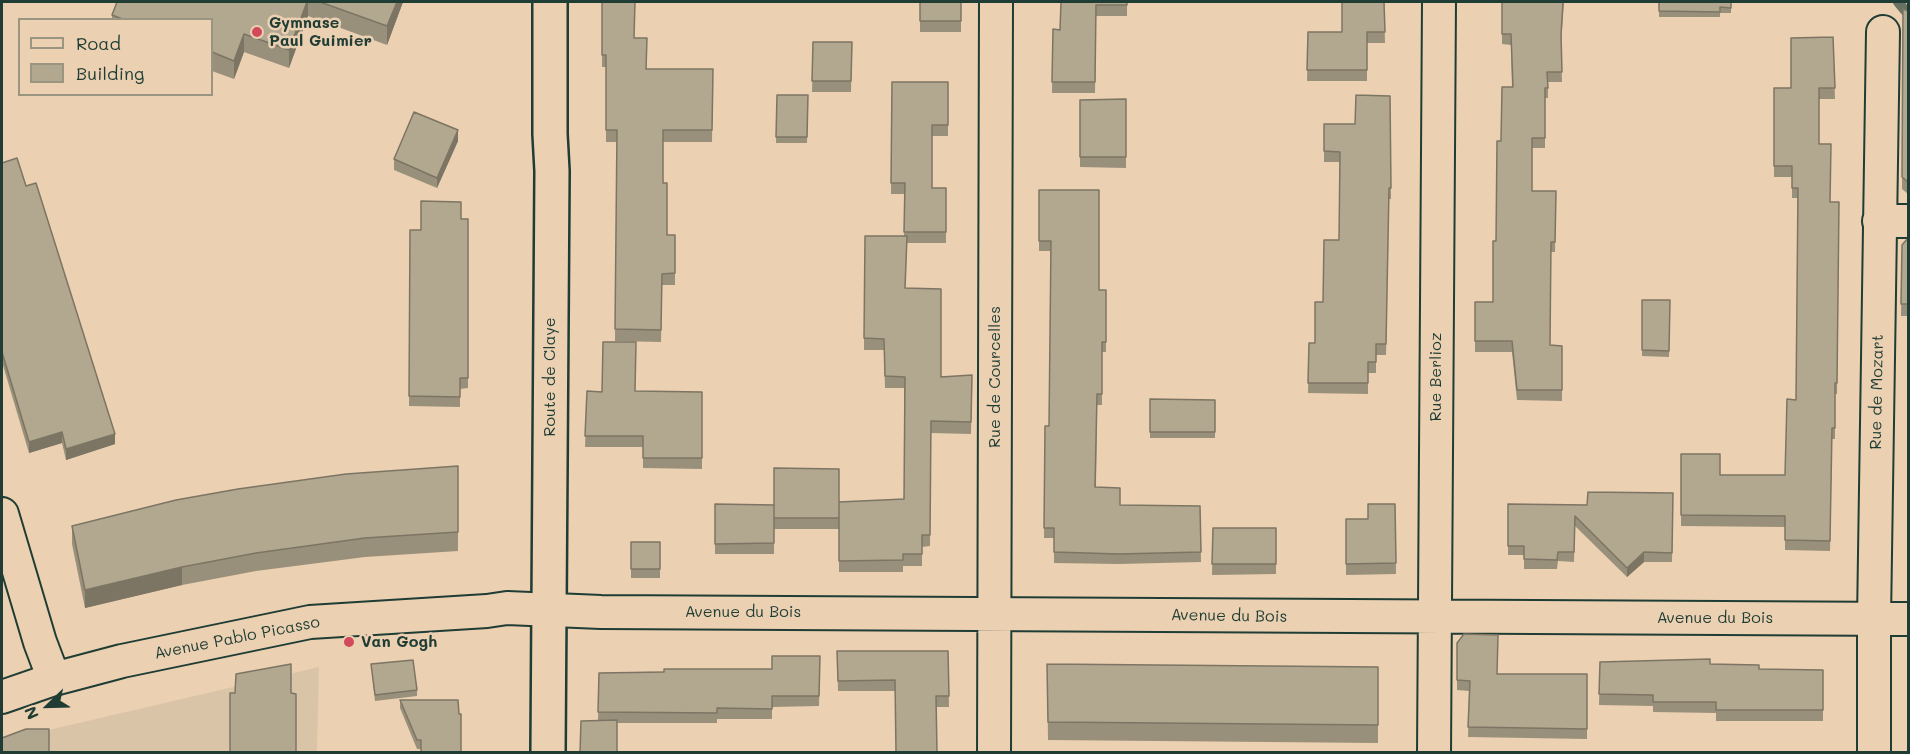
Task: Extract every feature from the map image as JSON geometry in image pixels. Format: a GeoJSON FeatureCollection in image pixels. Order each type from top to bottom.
{"type":"FeatureCollection","features":[{"type":"Feature","properties":{"kind":"main road","name":"Route de Claye"},"geometry":{"type":"LineString","coordinates":[[548,753],[552,171],[550,2]]}},
{"type":"Feature","properties":{"kind":"street","name":"Rue de Courcelles"},"geometry":{"type":"LineString","coordinates":[[994,753],[996,2]]}},
{"type":"Feature","properties":{"kind":"street","name":"Rue Berlioz"},"geometry":{"type":"LineString","coordinates":[[1434,753],[1439,2]]}},
{"type":"Feature","properties":{"kind":"street","name":"Rue de Mozart"},"geometry":{"type":"LineString","coordinates":[[1874,753],[1874,619],[1894,221],[1883,32]]}},
{"type":"Feature","properties":{"kind":"street"},"geometry":{"type":"LineString","coordinates":[[2,514],[40,642],[54,679]]}},
{"type":"Feature","properties":{"kind":"street","name":"Avenue Pablo Picasso"},"geometry":{"type":"LineString","coordinates":[[2,697],[54,679],[122,661],[310,622],[507,608],[549,610]]}},
{"type":"Feature","properties":{"kind":"street","name":"Avenue du Bois"},"geometry":{"type":"LineString","coordinates":[[549,610],[1434,618],[1908,619]]}},
{"type":"Feature","properties":{"kind":"shaded area"},"geometry":{"type":"Polygon","coordinates":[[[319,667],[317,752],[2,752],[2,749],[53,729],[319,667]]]}},
{"type":"Feature","properties":{"kind":"building"},"geometry":{"type":"Polygon","coordinates":[[[117,2],[307,2],[289,50],[244,34],[234,61],[213,52],[213,18],[120,18],[112,15],[117,2]]]}},
{"type":"Feature","properties":{"kind":"building"},"geometry":{"type":"Polygon","coordinates":[[[320,2],[397,2],[387,26],[320,2]]]}},
{"type":"Feature","properties":{"kind":"building"},"geometry":{"type":"Polygon","coordinates":[[[602,2],[635,2],[634,38],[647,38],[646,69],[713,69],[712,130],[663,130],[663,183],[667,183],[667,235],[675,235],[675,273],[662,274],[661,330],[615,329],[617,130],[606,130],[606,55],[602,55],[602,2]]]}},
{"type":"Feature","properties":{"kind":"building"},"geometry":{"type":"Polygon","coordinates":[[[920,2],[961,2],[961,21],[920,21],[920,2]]]}},
{"type":"Feature","properties":{"kind":"building"},"geometry":{"type":"Polygon","coordinates":[[[1061,2],[1127,2],[1127,5],[1096,5],[1095,82],[1052,82],[1053,29],[1060,30],[1061,2]]]}},
{"type":"Feature","properties":{"kind":"building"},"geometry":{"type":"Polygon","coordinates":[[[1342,2],[1384,2],[1385,32],[1367,32],[1367,70],[1307,70],[1308,32],[1342,32],[1342,2]]]}},
{"type":"Feature","properties":{"kind":"building"},"geometry":{"type":"Polygon","coordinates":[[[1502,2],[1563,2],[1562,72],[1547,72],[1545,138],[1532,138],[1532,191],[1556,191],[1555,242],[1551,242],[1550,345],[1562,346],[1562,390],[1517,390],[1512,341],[1475,341],[1475,302],[1493,302],[1497,141],[1501,141],[1502,87],[1513,87],[1511,34],[1502,34],[1502,2]]]}},
{"type":"Feature","properties":{"kind":"building"},"geometry":{"type":"Polygon","coordinates":[[[1659,2],[1731,2],[1731,8],[1720,7],[1720,12],[1659,11],[1659,2]]]}},
{"type":"Feature","properties":{"kind":"building"},"geometry":{"type":"Polygon","coordinates":[[[1903,9],[1908,11],[1908,182],[1902,177],[1903,9]]]}},
{"type":"Feature","properties":{"kind":"building"},"geometry":{"type":"Polygon","coordinates":[[[1833,37],[1835,88],[1819,88],[1819,144],[1831,144],[1830,202],[1839,202],[1837,383],[1835,383],[1835,428],[1832,428],[1830,541],[1785,540],[1785,516],[1681,515],[1681,454],[1720,454],[1720,475],[1785,475],[1787,399],[1796,400],[1798,188],[1792,188],[1792,166],[1774,166],[1774,88],[1791,88],[1791,38],[1833,37]]]}},
{"type":"Feature","properties":{"kind":"building"},"geometry":{"type":"Polygon","coordinates":[[[813,42],[852,42],[851,81],[812,81],[813,42]]]}},
{"type":"Feature","properties":{"kind":"building"},"geometry":{"type":"Polygon","coordinates":[[[892,82],[948,82],[948,125],[932,125],[932,188],[946,188],[946,232],[904,232],[905,183],[891,183],[892,82]]]}},
{"type":"Feature","properties":{"kind":"building"},"geometry":{"type":"Polygon","coordinates":[[[777,95],[808,95],[807,137],[776,137],[777,95]]]}},
{"type":"Feature","properties":{"kind":"building"},"geometry":{"type":"Polygon","coordinates":[[[1356,95],[1390,96],[1391,188],[1389,188],[1386,344],[1376,344],[1376,362],[1368,362],[1368,383],[1308,383],[1309,343],[1315,343],[1315,302],[1323,302],[1324,240],[1339,240],[1340,152],[1324,151],[1324,124],[1355,124],[1356,95]]]}},
{"type":"Feature","properties":{"kind":"building"},"geometry":{"type":"Polygon","coordinates":[[[1126,99],[1126,157],[1080,157],[1080,100],[1126,99]]]}},
{"type":"Feature","properties":{"kind":"building"},"geometry":{"type":"Polygon","coordinates":[[[414,112],[458,130],[437,178],[394,159],[414,112]]]}},
{"type":"Feature","properties":{"kind":"building"},"geometry":{"type":"Polygon","coordinates":[[[17,158],[26,186],[36,183],[115,434],[66,449],[62,432],[29,442],[2,352],[2,163],[17,158]]]}},
{"type":"Feature","properties":{"kind":"building"},"geometry":{"type":"Polygon","coordinates":[[[1039,190],[1099,190],[1099,290],[1106,290],[1106,342],[1102,342],[1102,394],[1097,394],[1095,487],[1120,488],[1120,505],[1200,506],[1201,552],[1119,554],[1054,552],[1054,528],[1044,528],[1045,426],[1049,426],[1051,241],[1039,241],[1039,190]]]}},
{"type":"Feature","properties":{"kind":"building"},"geometry":{"type":"Polygon","coordinates":[[[421,201],[461,202],[461,219],[468,219],[468,378],[460,378],[460,397],[409,396],[410,230],[421,230],[421,201]]]}},
{"type":"Feature","properties":{"kind":"building"},"geometry":{"type":"Polygon","coordinates":[[[865,236],[907,236],[905,288],[941,289],[941,377],[972,375],[971,422],[931,421],[930,535],[922,535],[922,554],[903,554],[903,560],[839,561],[839,502],[904,499],[905,377],[885,376],[884,339],[864,338],[865,236]]]}},
{"type":"Feature","properties":{"kind":"building"},"geometry":{"type":"Polygon","coordinates":[[[1908,238],[1908,304],[1901,304],[1902,245],[1908,238]]]}},
{"type":"Feature","properties":{"kind":"building"},"geometry":{"type":"Polygon","coordinates":[[[1642,300],[1670,300],[1669,351],[1642,350],[1642,300]]]}},
{"type":"Feature","properties":{"kind":"building"},"geometry":{"type":"Polygon","coordinates":[[[603,342],[636,342],[635,391],[702,392],[702,458],[643,458],[643,436],[585,436],[587,391],[602,392],[603,342]]]}},
{"type":"Feature","properties":{"kind":"building"},"geometry":{"type":"Polygon","coordinates":[[[1150,399],[1215,400],[1215,432],[1150,432],[1150,399]]]}},
{"type":"Feature","properties":{"kind":"building"},"geometry":{"type":"Polygon","coordinates":[[[458,466],[458,532],[365,538],[256,553],[182,567],[85,590],[72,526],[176,500],[238,489],[346,474],[458,466]]]}},
{"type":"Feature","properties":{"kind":"building"},"geometry":{"type":"Polygon","coordinates":[[[774,468],[839,469],[839,518],[774,518],[774,468]]]}},
{"type":"Feature","properties":{"kind":"building"},"geometry":{"type":"Polygon","coordinates":[[[1588,492],[1673,493],[1672,553],[1644,552],[1627,568],[1575,516],[1574,552],[1558,552],[1557,560],[1524,559],[1524,546],[1508,546],[1508,504],[1587,505],[1588,492]]]}},
{"type":"Feature","properties":{"kind":"building"},"geometry":{"type":"Polygon","coordinates":[[[715,504],[774,505],[774,543],[715,544],[715,504]]]}},
{"type":"Feature","properties":{"kind":"building"},"geometry":{"type":"Polygon","coordinates":[[[1368,504],[1395,504],[1396,563],[1346,564],[1346,519],[1368,519],[1368,504]]]}},
{"type":"Feature","properties":{"kind":"building"},"geometry":{"type":"Polygon","coordinates":[[[1213,528],[1276,528],[1276,564],[1212,564],[1213,528]]]}},
{"type":"Feature","properties":{"kind":"building"},"geometry":{"type":"Polygon","coordinates":[[[631,542],[660,542],[660,569],[631,569],[631,542]]]}},
{"type":"Feature","properties":{"kind":"building"},"geometry":{"type":"Polygon","coordinates":[[[1464,634],[1498,635],[1497,674],[1587,674],[1587,729],[1468,727],[1470,681],[1457,680],[1457,643],[1464,634]]]}},
{"type":"Feature","properties":{"kind":"building"},"geometry":{"type":"Polygon","coordinates":[[[837,651],[948,651],[949,696],[936,696],[937,753],[896,753],[895,680],[838,681],[837,651]]]}},
{"type":"Feature","properties":{"kind":"building"},"geometry":{"type":"Polygon","coordinates":[[[772,656],[820,656],[819,696],[772,696],[772,709],[717,708],[717,713],[598,712],[599,673],[664,672],[664,669],[772,669],[772,656]]]}},
{"type":"Feature","properties":{"kind":"building"},"geometry":{"type":"Polygon","coordinates":[[[1710,659],[1710,664],[1759,665],[1759,669],[1823,670],[1823,710],[1716,710],[1716,702],[1653,702],[1653,695],[1599,694],[1600,662],[1710,659]]]}},
{"type":"Feature","properties":{"kind":"building"},"geometry":{"type":"Polygon","coordinates":[[[413,660],[417,690],[375,695],[371,664],[413,660]]]}},
{"type":"Feature","properties":{"kind":"building"},"geometry":{"type":"Polygon","coordinates":[[[291,664],[291,693],[296,694],[296,753],[230,753],[230,693],[235,693],[236,674],[291,664]]]}},
{"type":"Feature","properties":{"kind":"building"},"geometry":{"type":"Polygon","coordinates":[[[1047,664],[1378,667],[1378,725],[1048,722],[1047,664]]]}},
{"type":"Feature","properties":{"kind":"building"},"geometry":{"type":"Polygon","coordinates":[[[400,700],[458,700],[459,714],[461,714],[461,753],[421,753],[421,740],[417,740],[400,700]]]}},
{"type":"Feature","properties":{"kind":"building"},"geometry":{"type":"Polygon","coordinates":[[[617,720],[617,753],[580,753],[581,721],[617,720]]]}},
{"type":"Feature","properties":{"kind":"building"},"geometry":{"type":"Polygon","coordinates":[[[26,729],[49,729],[49,753],[2,753],[2,738],[26,729]]]}},
{"type":"Feature","properties":{"kind":"waterway"},"geometry":{"type":"LineString","coordinates":[[1898,2],[1908,14]]}},
{"type":"Feature","properties":{"kind":"place","name":"Gymnase Paul Guimier"},"geometry":{"type":"Point","coordinates":[257,32]}},
{"type":"Feature","properties":{"kind":"place","name":"Van Gogh"},"geometry":{"type":"Point","coordinates":[349,642]}}]}
